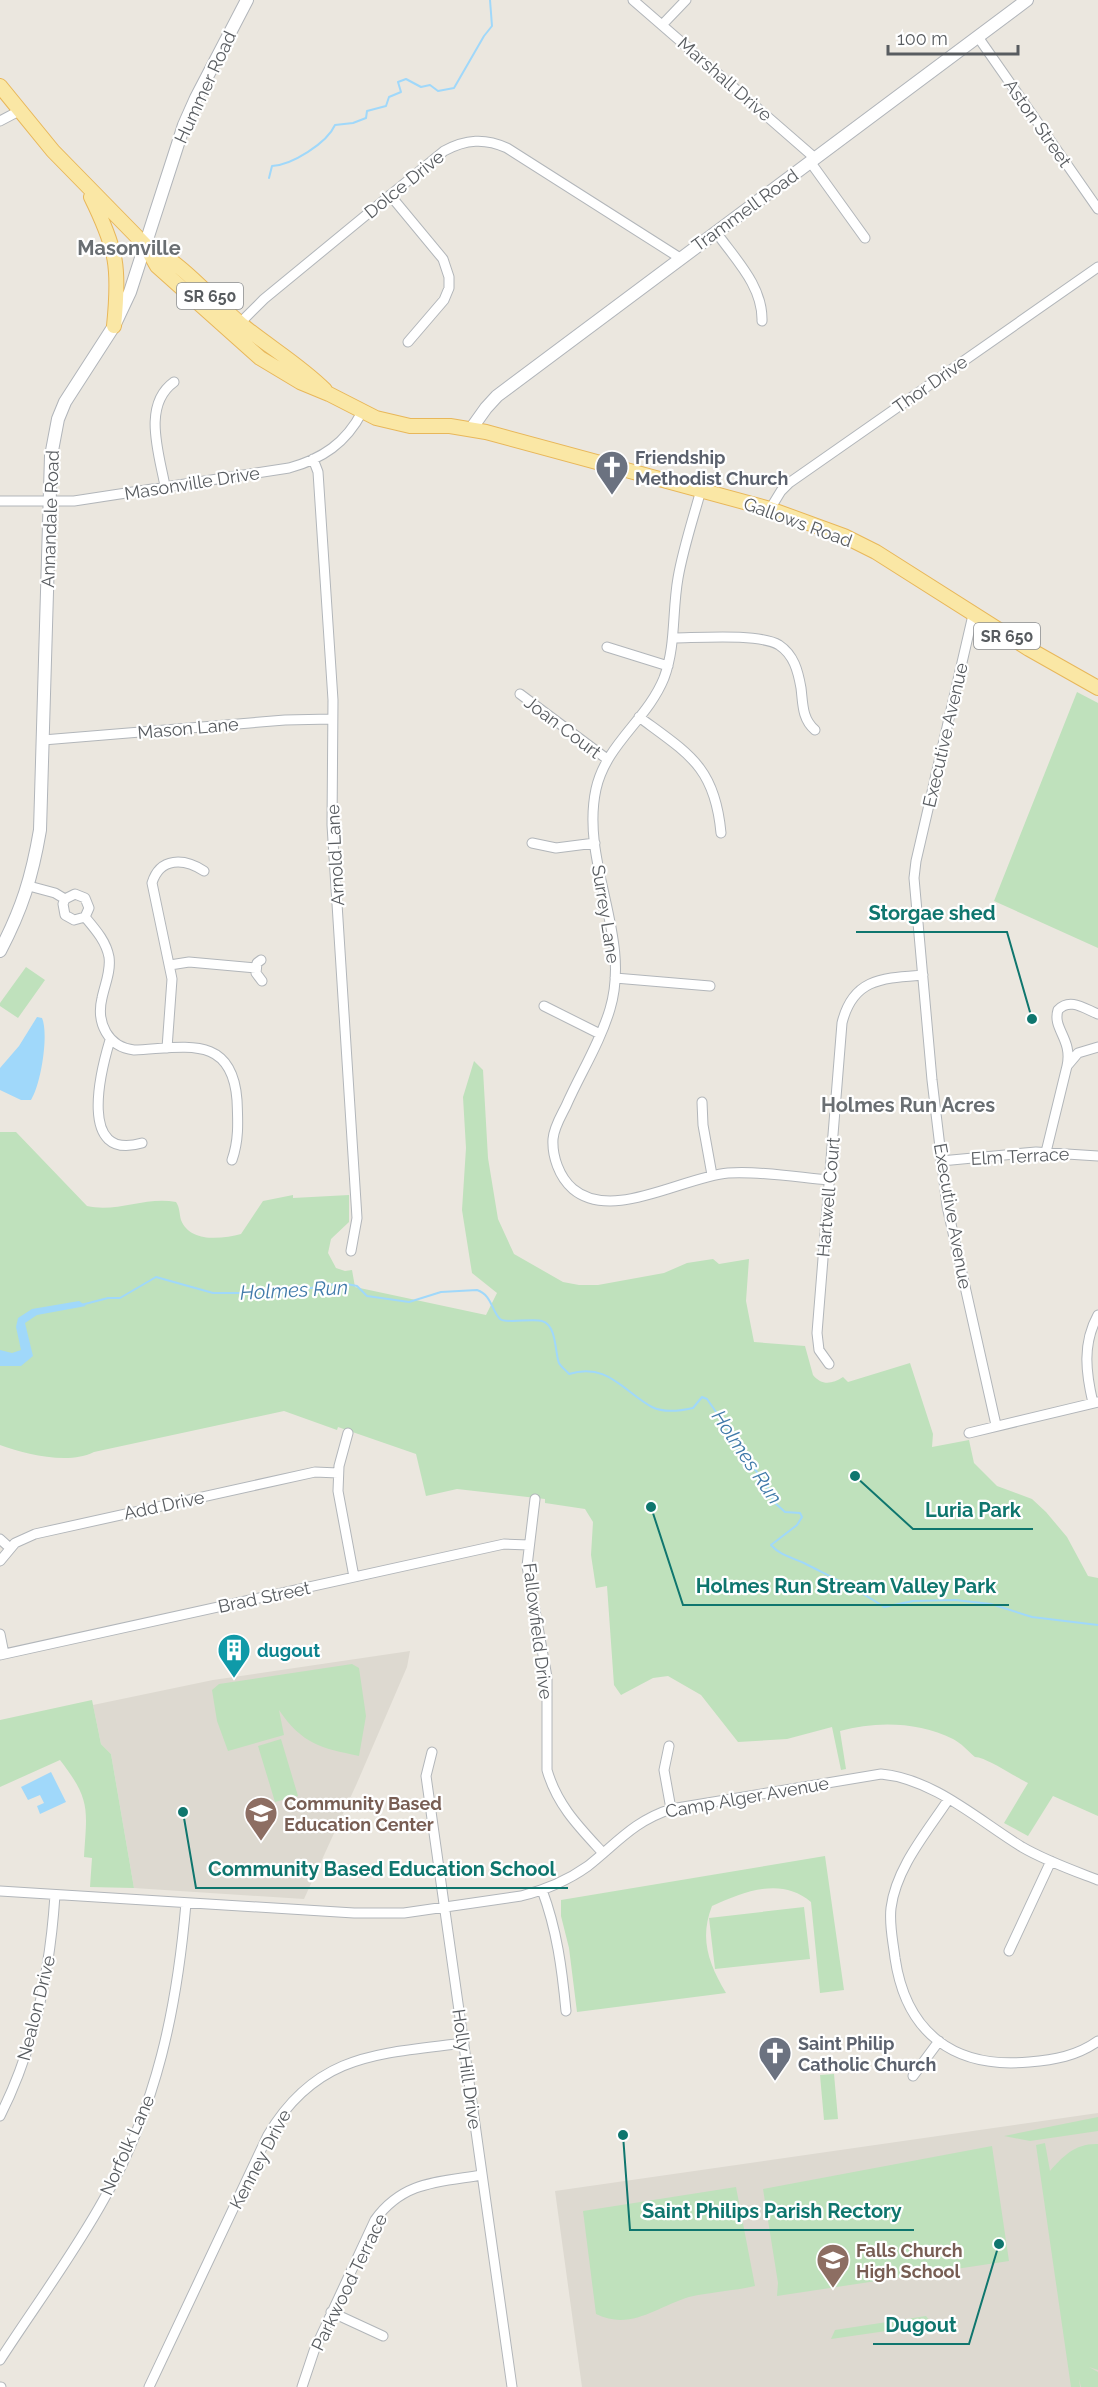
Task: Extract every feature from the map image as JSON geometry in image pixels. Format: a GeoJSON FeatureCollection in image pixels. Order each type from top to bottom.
{"type":"FeatureCollection","features":[{"type":"Feature","properties":{"kind":"main road","name":"Hummer Road"},"geometry":{"type":"LineString","coordinates":[[145,245],[184,125],[247,0]]}},
{"type":"Feature","properties":{"kind":"main road","name":"Trammell Road"},"geometry":{"type":"LineString","coordinates":[[471,429],[497,396],[1027,0]]}},
{"type":"Feature","properties":{"kind":"main road","name":"SR 650"},"geometry":{"type":"LineString","coordinates":[[0,86],[86,187],[145,245]]}},
{"type":"Feature","properties":{"kind":"main road"},"geometry":{"type":"LineString","coordinates":[[86,187],[109,234],[116,256],[118,284],[114,326]]}},
{"type":"Feature","properties":{"kind":"main road","name":"Gallows Road"},"geometry":{"type":"LineString","coordinates":[[145,245],[162,252],[240,323],[307,373],[329,394]]}},
{"type":"Feature","properties":{"kind":"main road","name":"Gallows Road"},"geometry":{"type":"LineString","coordinates":[[145,245],[157,266],[252,351],[300,382],[329,394],[362,412],[402,425],[471,429],[770,509],[844,536],[901,566],[973,615],[1098,688]]}},
{"type":"Feature","properties":{"kind":"main road","name":"Annandale Road"},"geometry":{"type":"LineString","coordinates":[[0,951],[14,925],[29,886],[40,830],[51,456],[58,419],[76,382],[114,326],[130,292],[145,245]]}},
{"type":"Feature","properties":{"kind":"street","name":"Marshall Drive"},"geometry":{"type":"LineString","coordinates":[[633,0],[813,161],[865,238]]}},
{"type":"Feature","properties":{"kind":"street"},"geometry":{"type":"LineString","coordinates":[[662,25],[686,0]]}},
{"type":"Feature","properties":{"kind":"street","name":"Aston Street"},"geometry":{"type":"LineString","coordinates":[[978,37],[1098,209]]}},
{"type":"Feature","properties":{"kind":"street"},"geometry":{"type":"LineString","coordinates":[[0,121],[19,111]]}},
{"type":"Feature","properties":{"kind":"street","name":"Dolce Drive"},"geometry":{"type":"LineString","coordinates":[[240,323],[264,299],[444,151],[465,142],[488,141],[507,148],[681,258]]}},
{"type":"Feature","properties":{"kind":"street"},"geometry":{"type":"LineString","coordinates":[[390,195],[443,259],[449,277],[449,288],[444,300],[408,342]]}},
{"type":"Feature","properties":{"kind":"street"},"geometry":{"type":"LineString","coordinates":[[716,231],[756,289],[762,307],[762,321]]}},
{"type":"Feature","properties":{"kind":"street","name":"Thor Drive"},"geometry":{"type":"LineString","coordinates":[[770,509],[789,483],[1098,267]]}},
{"type":"Feature","properties":{"kind":"street"},"geometry":{"type":"LineString","coordinates":[[165,486],[155,414],[160,396],[174,382]]}},
{"type":"Feature","properties":{"kind":"street","name":"Masonville Drive"},"geometry":{"type":"LineString","coordinates":[[0,501],[74,501],[289,468],[313,459],[340,443],[356,424],[362,412]]}},
{"type":"Feature","properties":{"kind":"street","name":"Arnold Lane"},"geometry":{"type":"LineString","coordinates":[[313,459],[318,472],[322,526],[332,719],[332,825],[357,1218],[351,1251]]}},
{"type":"Feature","properties":{"kind":"street","name":"Surrey Lane"},"geometry":{"type":"LineString","coordinates":[[701,490],[678,576],[674,603],[673,638],[668,666],[657,692],[607,759],[596,790],[595,843],[612,942],[615,978],[610,1010],[559,1119],[553,1138],[556,1161],[567,1183],[583,1196],[610,1202],[626,1200],[711,1175],[745,1173],[829,1180]]}},
{"type":"Feature","properties":{"kind":"street","name":"Executive Avenue"},"geometry":{"type":"LineString","coordinates":[[973,615],[916,861],[915,896],[947,1206],[996,1425]]}},
{"type":"Feature","properties":{"kind":"street"},"geometry":{"type":"LineString","coordinates":[[673,638],[745,638],[769,640],[778,645],[794,660],[804,714],[807,722],[815,730]]}},
{"type":"Feature","properties":{"kind":"street"},"geometry":{"type":"LineString","coordinates":[[607,647],[668,666]]}},
{"type":"Feature","properties":{"kind":"street","name":"Joan Court"},"geometry":{"type":"LineString","coordinates":[[520,694],[607,759]]}},
{"type":"Feature","properties":{"kind":"street"},"geometry":{"type":"LineString","coordinates":[[639,717],[686,753],[705,773],[716,798],[721,833]]}},
{"type":"Feature","properties":{"kind":"street","name":"Mason Lane"},"geometry":{"type":"LineString","coordinates":[[43,740],[285,720],[332,719]]}},
{"type":"Feature","properties":{"kind":"street"},"geometry":{"type":"LineString","coordinates":[[532,843],[556,848],[595,843]]}},
{"type":"Feature","properties":{"kind":"street"},"geometry":{"type":"LineString","coordinates":[[167,1048],[171,965],[151,890],[154,875],[163,865],[178,861],[204,871]]}},
{"type":"Feature","properties":{"kind":"street"},"geometry":{"type":"LineString","coordinates":[[29,886],[56,893],[65,899]]}},
{"type":"Feature","properties":{"kind":"street"},"geometry":{"type":"LineString","coordinates":[[75,894],[86,898],[89,908],[85,917],[74,920],[65,915],[63,904],[65,899],[75,894]]}},
{"type":"Feature","properties":{"kind":"street"},"geometry":{"type":"LineString","coordinates":[[85,917],[98,933],[108,953],[108,975],[101,1000],[101,1011],[102,1023],[110,1040],[125,1049],[206,1049],[222,1058],[228,1065],[235,1083],[238,1130],[232,1160]]}},
{"type":"Feature","properties":{"kind":"street"},"geometry":{"type":"LineString","coordinates":[[171,965],[189,962],[258,964],[256,973],[262,981]]}},
{"type":"Feature","properties":{"kind":"street","name":"Hartwell Court"},"geometry":{"type":"LineString","coordinates":[[829,1364],[819,1350],[817,1333],[842,1023],[848,1004],[862,988],[879,979],[922,975]]}},
{"type":"Feature","properties":{"kind":"street"},"geometry":{"type":"LineString","coordinates":[[615,978],[710,986]]}},
{"type":"Feature","properties":{"kind":"street"},"geometry":{"type":"LineString","coordinates":[[1046,1152],[1067,1066],[1068,1046],[1056,1020],[1058,1010],[1062,1005],[1073,1003],[1098,1014]]}},
{"type":"Feature","properties":{"kind":"street"},"geometry":{"type":"LineString","coordinates":[[544,1006],[600,1034]]}},
{"type":"Feature","properties":{"kind":"street"},"geometry":{"type":"LineString","coordinates":[[110,1040],[97,1104],[100,1125],[109,1138],[116,1143],[126,1146],[142,1143]]}},
{"type":"Feature","properties":{"kind":"street"},"geometry":{"type":"LineString","coordinates":[[1067,1066],[1078,1053],[1098,1047]]}},
{"type":"Feature","properties":{"kind":"street"},"geometry":{"type":"LineString","coordinates":[[702,1102],[703,1125],[711,1175]]}},
{"type":"Feature","properties":{"kind":"street","name":"Elm Terrace"},"geometry":{"type":"LineString","coordinates":[[941,1161],[1046,1152],[1098,1156]]}},
{"type":"Feature","properties":{"kind":"street"},"geometry":{"type":"LineString","coordinates":[[969,1433],[1095,1403],[1088,1381],[1086,1354],[1089,1338],[1098,1316]]}},
{"type":"Feature","properties":{"kind":"street"},"geometry":{"type":"LineString","coordinates":[[348,1433],[338,1473],[340,1511],[354,1577]]}},
{"type":"Feature","properties":{"kind":"street","name":"Add Drive"},"geometry":{"type":"LineString","coordinates":[[0,1561],[10,1548],[23,1538],[35,1534],[315,1472],[338,1473]]}},
{"type":"Feature","properties":{"kind":"street","name":"Fallowfield Drive"},"geometry":{"type":"LineString","coordinates":[[535,1499],[528,1545],[529,1583],[547,1677],[547,1770],[551,1785],[566,1812],[603,1853]]}},
{"type":"Feature","properties":{"kind":"street"},"geometry":{"type":"LineString","coordinates":[[0,1539],[10,1548]]}},
{"type":"Feature","properties":{"kind":"street","name":"Brad Street"},"geometry":{"type":"LineString","coordinates":[[2,1655],[504,1544],[528,1545]]}},
{"type":"Feature","properties":{"kind":"street"},"geometry":{"type":"LineString","coordinates":[[0,1634],[2,1655]]}},
{"type":"Feature","properties":{"kind":"street"},"geometry":{"type":"LineString","coordinates":[[669,1746],[664,1770],[671,1809]]}},
{"type":"Feature","properties":{"kind":"street","name":"Holly Hill Drive"},"geometry":{"type":"LineString","coordinates":[[432,1752],[426,1776],[512,2387]]}},
{"type":"Feature","properties":{"kind":"street","name":"Camp Alger Avenue"},"geometry":{"type":"LineString","coordinates":[[0,1892],[377,1914],[444,1907],[521,1896],[542,1890],[573,1875],[642,1820],[671,1809],[881,1774],[913,1780],[1024,1848],[1098,1880]]}},
{"type":"Feature","properties":{"kind":"street"},"geometry":{"type":"LineString","coordinates":[[948,1800],[906,1865],[891,1907],[891,1934],[898,1980],[903,1996],[918,2022],[939,2041],[976,2059],[1011,2064],[1066,2057],[1098,2041]]}},
{"type":"Feature","properties":{"kind":"street"},"geometry":{"type":"LineString","coordinates":[[1009,1951],[1051,1861]]}},
{"type":"Feature","properties":{"kind":"street"},"geometry":{"type":"LineString","coordinates":[[542,1890],[552,1918],[560,1953],[566,2011]]}},
{"type":"Feature","properties":{"kind":"street","name":"Nealon Drive"},"geometry":{"type":"LineString","coordinates":[[0,2116],[22,2067],[43,1994],[53,1928],[55,1895]]}},
{"type":"Feature","properties":{"kind":"street","name":"Norfolk Lane"},"geometry":{"type":"LineString","coordinates":[[0,2360],[91,2222],[124,2160],[142,2117],[157,2073],[175,2000],[186,1903]]}},
{"type":"Feature","properties":{"kind":"street"},"geometry":{"type":"LineString","coordinates":[[913,2076],[939,2041]]}},
{"type":"Feature","properties":{"kind":"street","name":"Kenney Drive"},"geometry":{"type":"LineString","coordinates":[[150,2387],[268,2135],[291,2102],[318,2078],[350,2062],[386,2053],[464,2043]]}},
{"type":"Feature","properties":{"kind":"street","name":"Parkwood Terrace"},"geometry":{"type":"LineString","coordinates":[[302,2387],[314,2351],[375,2220],[391,2201],[401,2193],[424,2184],[482,2175]]}},
{"type":"Feature","properties":{"kind":"street"},"geometry":{"type":"LineString","coordinates":[[331,2313],[383,2337]]}},
{"type":"Feature","properties":{"kind":"shaded area"},"geometry":{"type":"Polygon","coordinates":[[[410,1651],[407,1667],[304,1899],[134,1888],[111,1754],[101,1744],[93,1705],[213,1680],[410,1651]]]}},
{"type":"Feature","properties":{"kind":"shaded area","name":"Falls Church High School"},"geometry":{"type":"Polygon","coordinates":[[[1098,2113],[1098,2387],[582,2387],[555,2191],[1098,2113]]]}},
{"type":"Feature","properties":{"kind":"green space"},"geometry":{"type":"Polygon","coordinates":[[[1077,692],[1098,703],[1098,948],[994,901],[1077,692]]]}},
{"type":"Feature","properties":{"kind":"green space"},"geometry":{"type":"Polygon","coordinates":[[[26,967],[45,980],[18,1018],[0,1006],[0,1003],[26,967]]]}},
{"type":"Feature","properties":{"kind":"green space"},"geometry":{"type":"Polygon","coordinates":[[[474,1061],[483,1070],[488,1158],[498,1219],[514,1254],[563,1282],[579,1285],[598,1285],[664,1273],[687,1263],[713,1259],[719,1264],[749,1259],[746,1301],[754,1342],[805,1346],[813,1375],[824,1382],[835,1381],[843,1377],[848,1382],[910,1363],[933,1434],[932,1447],[969,1440],[974,1463],[997,1486],[1032,1499],[1067,1537],[1088,1576],[1098,1578],[1098,1816],[1053,1796],[1028,1836],[1004,1823],[1028,1783],[975,1757],[953,1739],[926,1729],[883,1725],[840,1731],[846,1769],[841,1770],[832,1727],[787,1739],[738,1742],[701,1695],[668,1676],[653,1678],[621,1695],[614,1685],[607,1586],[596,1588],[591,1555],[593,1522],[585,1509],[545,1503],[545,1499],[457,1489],[426,1496],[416,1454],[284,1411],[72,1458],[34,1455],[0,1445],[0,1132],[16,1132],[87,1206],[98,1208],[154,1201],[176,1202],[185,1227],[192,1233],[207,1238],[241,1234],[263,1201],[293,1195],[293,1198],[349,1195],[349,1222],[331,1239],[328,1253],[336,1268],[345,1271],[352,1270],[355,1287],[486,1315],[497,1293],[472,1273],[462,1210],[466,1148],[463,1097],[474,1061]]]}},
{"type":"Feature","properties":{"kind":"green space"},"geometry":{"type":"Polygon","coordinates":[[[352,1664],[359,1668],[366,1716],[359,1756],[313,1743],[296,1730],[279,1710],[284,1735],[228,1751],[217,1721],[212,1690],[219,1684],[352,1664]]]}},
{"type":"Feature","properties":{"kind":"green space"},"geometry":{"type":"Polygon","coordinates":[[[92,1700],[101,1744],[111,1754],[134,1888],[90,1887],[92,1858],[84,1857],[85,1806],[77,1785],[60,1760],[0,1787],[0,1720],[92,1700]]]}},
{"type":"Feature","properties":{"kind":"green space"},"geometry":{"type":"Polygon","coordinates":[[[281,1739],[298,1796],[275,1802],[258,1746],[281,1739]]]}},
{"type":"Feature","properties":{"kind":"green space"},"geometry":{"type":"Polygon","coordinates":[[[825,1856],[844,1990],[820,1993],[811,1902],[787,1890],[762,1889],[712,1906],[706,1929],[706,1940],[715,1972],[726,1993],[577,2012],[569,1948],[561,1916],[561,1900],[825,1856]]]}},
{"type":"Feature","properties":{"kind":"green space"},"geometry":{"type":"Polygon","coordinates":[[[804,1907],[810,1959],[715,1969],[709,1918],[804,1907]]]}},
{"type":"Feature","properties":{"kind":"green space"},"geometry":{"type":"Polygon","coordinates":[[[834,2074],[838,2119],[824,2120],[820,2075],[834,2074]]]}},
{"type":"Feature","properties":{"kind":"green space"},"geometry":{"type":"Polygon","coordinates":[[[1098,2117],[1098,2131],[1030,2141],[1004,2136],[1098,2117]]]}},
{"type":"Feature","properties":{"kind":"green space"},"geometry":{"type":"Polygon","coordinates":[[[1045,2143],[1050,2171],[1077,2148],[1098,2144],[1098,2370],[1089,2367],[1098,2372],[1098,2387],[1081,2387],[1079,2379],[1080,2387],[1071,2387],[1036,2145],[1045,2143]]]}},
{"type":"Feature","properties":{"kind":"green space"},"geometry":{"type":"Polygon","coordinates":[[[992,2146],[1009,2261],[777,2296],[778,2283],[763,2189],[992,2146]]]}},
{"type":"Feature","properties":{"kind":"green space"},"geometry":{"type":"Polygon","coordinates":[[[736,2187],[755,2286],[689,2297],[632,2319],[609,2319],[596,2314],[583,2211],[736,2187]]]}},
{"type":"Feature","properties":{"kind":"green space"},"geometry":{"type":"Polygon","coordinates":[[[926,2316],[930,2321],[928,2325],[831,2339],[835,2330],[926,2316]]]}},
{"type":"Feature","properties":{"kind":"water"},"geometry":{"type":"Polygon","coordinates":[[[37,1017],[42,1018],[45,1035],[41,1071],[31,1100],[21,1100],[0,1090],[0,1068],[19,1046],[37,1017]]]}},
{"type":"Feature","properties":{"kind":"water"},"geometry":{"type":"Polygon","coordinates":[[[79,1301],[86,1306],[37,1315],[25,1323],[33,1356],[21,1366],[0,1366],[0,1350],[12,1353],[21,1350],[16,1327],[18,1318],[32,1309],[79,1301]]]}},
{"type":"Feature","properties":{"kind":"water"},"geometry":{"type":"Polygon","coordinates":[[[51,1772],[66,1802],[40,1814],[37,1806],[44,1803],[40,1795],[28,1800],[21,1787],[51,1772]]]}},
{"type":"Feature","properties":{"kind":"waterway"},"geometry":{"type":"LineString","coordinates":[[269,178],[272,166],[289,162],[308,152],[325,139],[335,125],[353,123],[366,118],[367,111],[386,106],[389,97],[401,92],[398,82],[406,79],[421,87],[430,85],[438,91],[454,88],[492,26],[490,0]]}},
{"type":"Feature","properties":{"kind":"waterway","name":"Holmes Run"},"geometry":{"type":"LineString","coordinates":[[81,1305],[108,1298],[120,1298],[156,1277],[213,1293],[252,1293],[262,1290],[280,1293],[342,1283],[357,1286],[367,1296],[409,1302],[441,1292],[477,1290],[486,1295],[500,1319],[538,1320],[547,1324],[553,1334],[559,1363],[569,1374],[582,1371],[604,1375],[652,1407],[667,1411],[693,1408],[702,1397],[707,1399],[728,1429],[731,1442],[764,1480],[775,1503],[785,1512],[800,1513],[802,1517],[797,1525],[771,1545],[782,1554],[845,1584],[884,1607],[913,1601],[955,1600],[991,1604],[1032,1617],[1098,1625]]}},
{"type":"Feature","properties":{"kind":"place","name":"Friendship Methodist Church"},"geometry":{"type":"Point","coordinates":[612,496]}},
{"type":"Feature","properties":{"kind":"place","name":"Storgae shed"},"geometry":{"type":"Point","coordinates":[1032,1019]}},
{"type":"Feature","properties":{"kind":"place","name":"Luria Park"},"geometry":{"type":"Point","coordinates":[855,1476]}},
{"type":"Feature","properties":{"kind":"place","name":"Holmes Run Stream Valley Park"},"geometry":{"type":"Point","coordinates":[651,1507]}},
{"type":"Feature","properties":{"kind":"place","name":"dugout"},"geometry":{"type":"Point","coordinates":[234,1679]}},
{"type":"Feature","properties":{"kind":"place","name":"Community Based Education School"},"geometry":{"type":"Point","coordinates":[183,1812]}},
{"type":"Feature","properties":{"kind":"place","name":"Community Based Education Center"},"geometry":{"type":"Point","coordinates":[261,1842]}},
{"type":"Feature","properties":{"kind":"place","name":"Saint Philip Catholic Church"},"geometry":{"type":"Point","coordinates":[775,2082]}},
{"type":"Feature","properties":{"kind":"place","name":"Saint Philips Parish Rectory"},"geometry":{"type":"Point","coordinates":[623,2135]}},
{"type":"Feature","properties":{"kind":"place","name":"Dugout"},"geometry":{"type":"Point","coordinates":[999,2244]}},
{"type":"Feature","properties":{"kind":"place","name":"Falls Church High School"},"geometry":{"type":"Point","coordinates":[833,2289]}},
{"type":"Feature","properties":{"kind":"district","name":"Masonville"},"geometry":{"type":"Point","coordinates":[129,248]}},
{"type":"Feature","properties":{"kind":"district","name":"Holmes Run Acres"},"geometry":{"type":"Point","coordinates":[908,1105]}}]}
